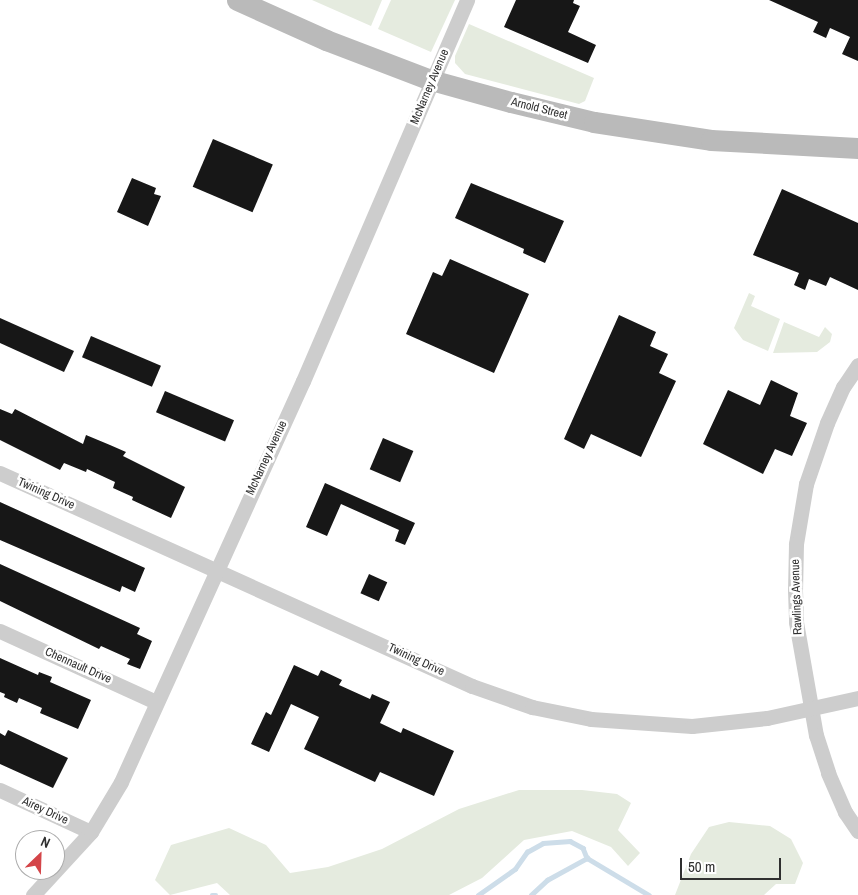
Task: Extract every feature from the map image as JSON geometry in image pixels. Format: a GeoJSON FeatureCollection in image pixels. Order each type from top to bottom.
{"type":"FeatureCollection","features":[{"type":"Feature","properties":{"kind":"main road","name":"Arnold Street"},"geometry":{"type":"LineString","coordinates":[[237,0],[326,40],[433,81],[594,122],[712,140],[858,148]]}},
{"type":"Feature","properties":{"kind":"street","name":"McNarney Avenue"},"geometry":{"type":"LineString","coordinates":[[33,895],[91,832],[121,782],[215,570],[302,381],[467,0]]}},
{"type":"Feature","properties":{"kind":"street","name":"Rawlings Avenue"},"geometry":{"type":"LineString","coordinates":[[858,365],[843,387],[806,484],[796,544],[796,622],[810,709],[828,773],[845,812],[858,831]]}},
{"type":"Feature","properties":{"kind":"street","name":"Twining Drive"},"geometry":{"type":"LineString","coordinates":[[0,473],[472,686],[532,707],[591,720],[692,726],[767,718],[852,699]]}},
{"type":"Feature","properties":{"kind":"street","name":"Chennault Drive"},"geometry":{"type":"LineString","coordinates":[[0,631],[156,702]]}},
{"type":"Feature","properties":{"kind":"street","name":"Airey Drive"},"geometry":{"type":"LineString","coordinates":[[0,790],[91,832]]}},
{"type":"Feature","properties":{"kind":"shaded area"},"geometry":{"type":"Polygon","coordinates":[[[312,0],[382,0],[371,26],[312,0]]]}},
{"type":"Feature","properties":{"kind":"shaded area"},"geometry":{"type":"Polygon","coordinates":[[[391,0],[455,0],[431,52],[378,29],[391,0]]]}},
{"type":"Feature","properties":{"kind":"shaded area"},"geometry":{"type":"Polygon","coordinates":[[[469,24],[594,78],[585,101],[579,104],[465,74],[455,63],[455,56],[469,24]]]}},
{"type":"Feature","properties":{"kind":"shaded area"},"geometry":{"type":"Polygon","coordinates":[[[749,293],[755,296],[751,306],[780,319],[768,351],[743,340],[734,328],[749,293]]]}},
{"type":"Feature","properties":{"kind":"shaded area"},"geometry":{"type":"Polygon","coordinates":[[[784,322],[819,337],[825,327],[832,334],[830,342],[817,352],[773,353],[784,322]]]}},
{"type":"Feature","properties":{"kind":"shaded area"},"geometry":{"type":"Polygon","coordinates":[[[519,790],[582,790],[617,794],[631,803],[618,830],[640,853],[628,866],[611,847],[572,831],[524,840],[482,878],[449,895],[230,895],[217,883],[170,895],[155,880],[171,845],[229,828],[266,845],[290,873],[328,867],[382,849],[459,809],[519,790]]]}},
{"type":"Feature","properties":{"kind":"shaded area"},"geometry":{"type":"Polygon","coordinates":[[[729,822],[770,826],[791,839],[803,863],[795,884],[776,884],[764,895],[675,895],[691,854],[709,827],[729,822]]]}},
{"type":"Feature","properties":{"kind":"building"},"geometry":{"type":"Polygon","coordinates":[[[516,0],[574,0],[573,3],[580,6],[568,32],[596,45],[588,63],[504,27],[516,0]]]}},
{"type":"Feature","properties":{"kind":"building"},"geometry":{"type":"Polygon","coordinates":[[[769,0],[858,0],[858,61],[842,54],[850,37],[830,28],[826,38],[813,32],[818,22],[769,0]]]}},
{"type":"Feature","properties":{"kind":"building"},"geometry":{"type":"Polygon","coordinates":[[[213,139],[273,164],[253,212],[193,187],[213,139]]]}},
{"type":"Feature","properties":{"kind":"building"},"geometry":{"type":"Polygon","coordinates":[[[132,178],[156,188],[154,194],[161,196],[148,226],[117,212],[132,178]]]}},
{"type":"Feature","properties":{"kind":"building"},"geometry":{"type":"Polygon","coordinates":[[[471,183],[564,221],[545,263],[523,253],[524,249],[455,218],[471,183]]]}},
{"type":"Feature","properties":{"kind":"building"},"geometry":{"type":"Polygon","coordinates":[[[782,189],[858,223],[858,290],[830,277],[826,286],[809,279],[805,290],[794,285],[799,273],[753,255],[782,189]]]}},
{"type":"Feature","properties":{"kind":"building"},"geometry":{"type":"Polygon","coordinates":[[[450,259],[529,294],[494,373],[406,334],[433,272],[442,276],[450,259]]]}},
{"type":"Feature","properties":{"kind":"building"},"geometry":{"type":"Polygon","coordinates":[[[619,315],[656,332],[650,346],[668,354],[659,373],[676,381],[641,457],[591,434],[584,449],[564,439],[619,315]]]}},
{"type":"Feature","properties":{"kind":"building"},"geometry":{"type":"Polygon","coordinates":[[[0,318],[74,351],[64,372],[0,343],[0,318]]]}},
{"type":"Feature","properties":{"kind":"building"},"geometry":{"type":"Polygon","coordinates":[[[91,336],[161,366],[152,387],[82,357],[91,336]]]}},
{"type":"Feature","properties":{"kind":"building"},"geometry":{"type":"Polygon","coordinates":[[[771,380],[798,393],[790,416],[807,423],[792,456],[775,449],[763,474],[703,444],[728,390],[760,405],[771,380]]]}},
{"type":"Feature","properties":{"kind":"building"},"geometry":{"type":"Polygon","coordinates":[[[165,391],[234,420],[225,441],[156,412],[165,391]]]}},
{"type":"Feature","properties":{"kind":"building"},"geometry":{"type":"Polygon","coordinates":[[[0,409],[12,414],[15,409],[83,444],[86,435],[110,445],[126,452],[123,456],[185,487],[171,518],[132,500],[133,497],[113,488],[115,482],[87,469],[86,472],[64,463],[60,470],[0,440],[0,409]]]}},
{"type":"Feature","properties":{"kind":"building"},"geometry":{"type":"Polygon","coordinates":[[[383,438],[413,451],[400,482],[370,469],[383,438]]]}},
{"type":"Feature","properties":{"kind":"building"},"geometry":{"type":"Polygon","coordinates":[[[325,483],[415,523],[405,545],[395,541],[399,530],[341,504],[327,536],[306,527],[325,483]]]}},
{"type":"Feature","properties":{"kind":"building"},"geometry":{"type":"Polygon","coordinates":[[[0,502],[145,568],[135,592],[122,586],[120,592],[0,540],[0,502]]]}},
{"type":"Feature","properties":{"kind":"building"},"geometry":{"type":"Polygon","coordinates":[[[0,564],[140,628],[137,634],[152,641],[140,669],[127,664],[130,659],[101,646],[99,649],[0,601],[0,564]]]}},
{"type":"Feature","properties":{"kind":"building"},"geometry":{"type":"Polygon","coordinates":[[[369,574],[387,582],[379,601],[360,593],[369,574]]]}},
{"type":"Feature","properties":{"kind":"building"},"geometry":{"type":"Polygon","coordinates":[[[0,658],[38,675],[39,672],[52,677],[50,682],[91,700],[78,729],[40,713],[42,708],[19,698],[17,703],[4,697],[5,694],[0,692],[0,658]]]}},
{"type":"Feature","properties":{"kind":"building"},"geometry":{"type":"Polygon","coordinates":[[[294,665],[318,676],[321,670],[342,680],[339,685],[370,699],[372,694],[390,702],[380,723],[401,733],[403,728],[454,751],[434,796],[380,772],[375,782],[304,749],[319,717],[291,704],[269,752],[251,744],[266,712],[271,715],[294,665]]]}},
{"type":"Feature","properties":{"kind":"building"},"geometry":{"type":"Polygon","coordinates":[[[8,730],[68,758],[53,788],[0,764],[0,733],[5,736],[8,730]]]}},
{"type":"Feature","properties":{"kind":"waterway"},"geometry":{"type":"LineString","coordinates":[[478,895],[515,869],[527,852],[543,843],[570,841],[583,848],[587,858]]}},
{"type":"Feature","properties":{"kind":"waterway"},"geometry":{"type":"LineString","coordinates":[[587,858],[649,895]]}},
{"type":"Feature","properties":{"kind":"waterway"},"geometry":{"type":"LineString","coordinates":[[531,895],[547,880],[587,858]]}}]}
